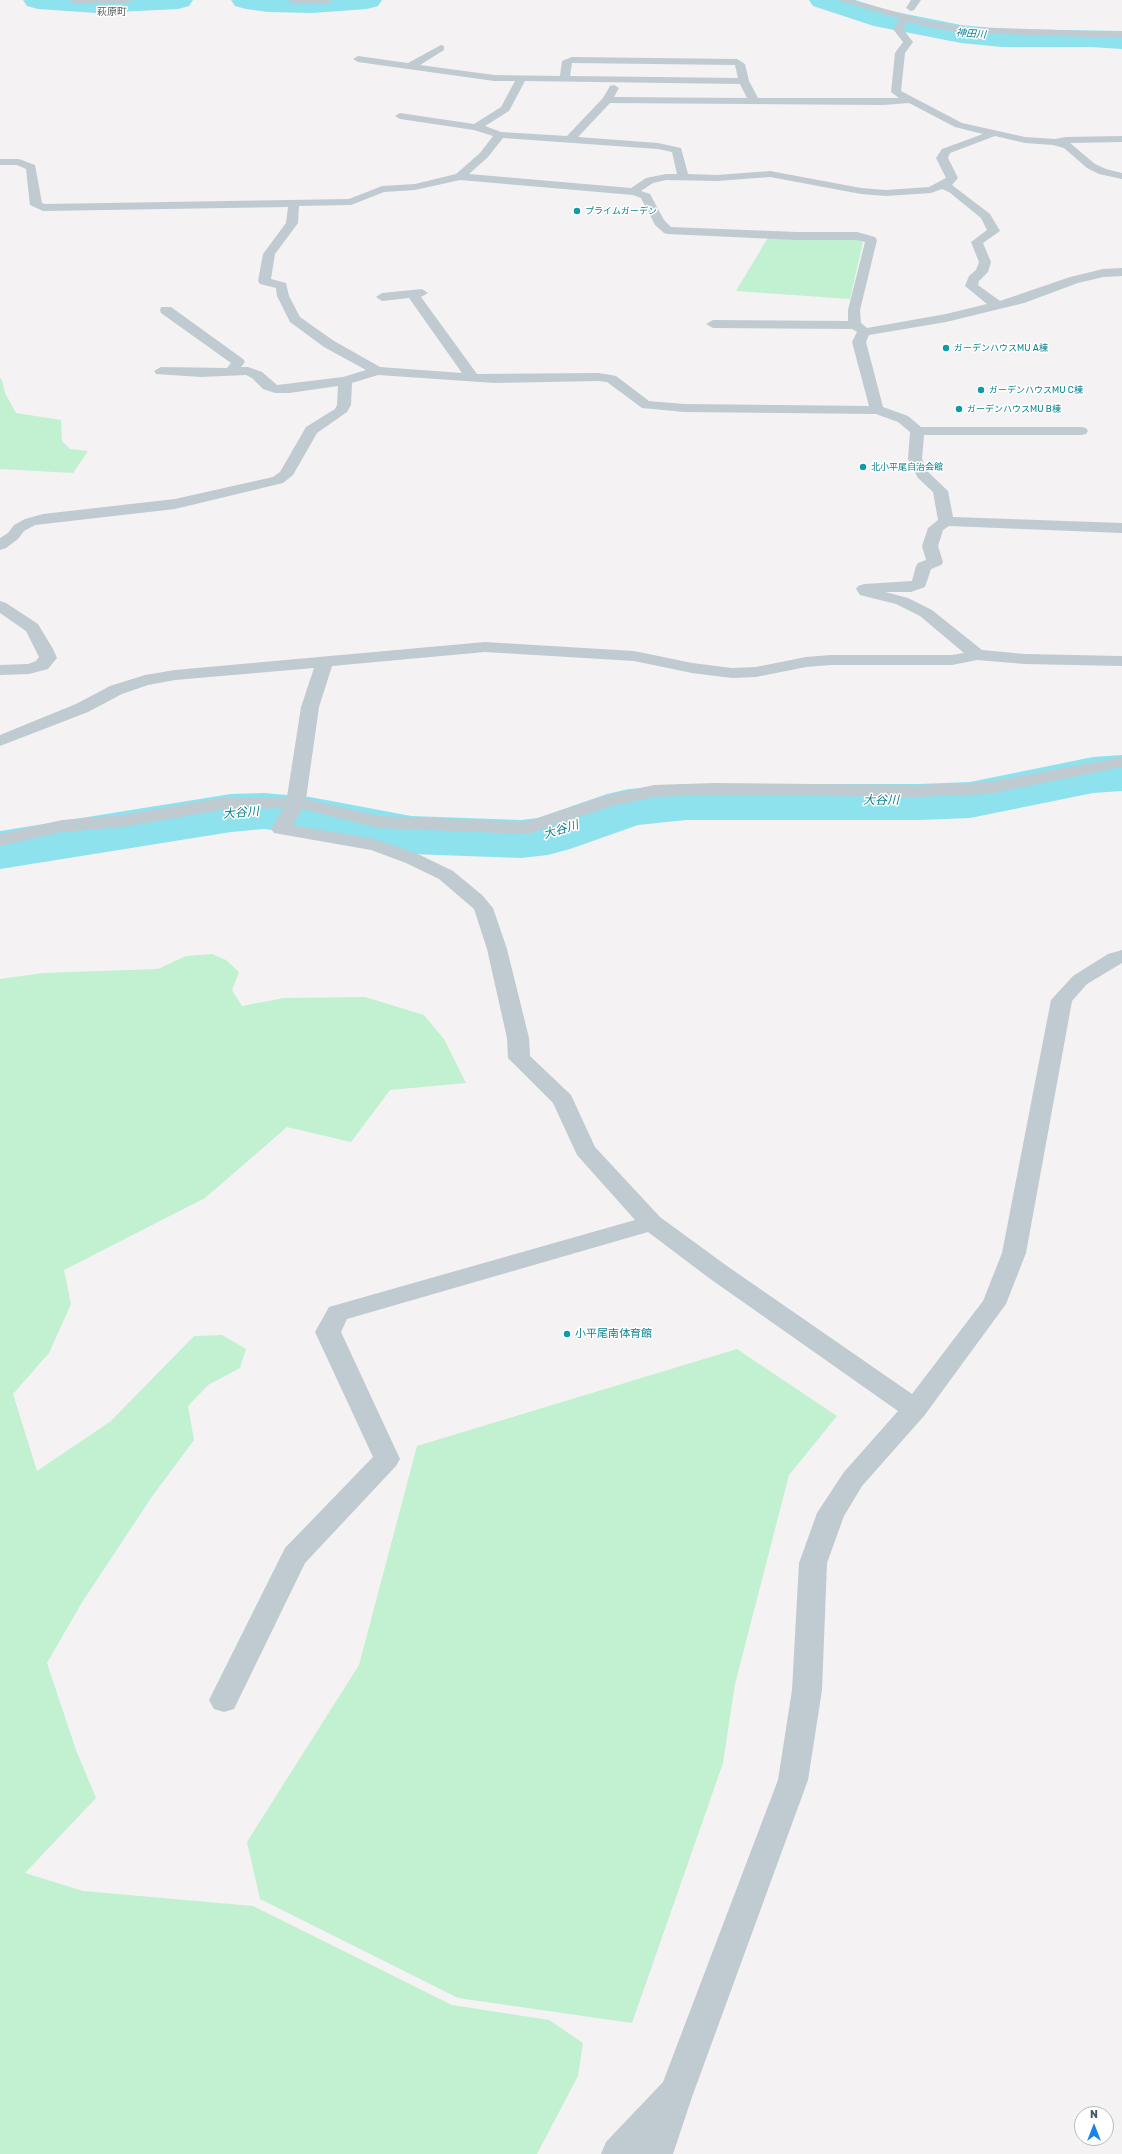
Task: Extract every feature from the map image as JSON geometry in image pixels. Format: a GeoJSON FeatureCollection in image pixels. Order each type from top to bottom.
{"type":"FeatureCollection","features":[{"type":"Feature","properties":{"kind":"street"},"geometry":{"type":"LineString","coordinates":[[74,0],[128,0]]}},
{"type":"Feature","properties":{"kind":"street"},"geometry":{"type":"LineString","coordinates":[[293,0],[328,0]]}},
{"type":"Feature","properties":{"kind":"street"},"geometry":{"type":"LineString","coordinates":[[842,0],[902,22],[985,31],[1122,34]]}},
{"type":"Feature","properties":{"kind":"street"},"geometry":{"type":"LineString","coordinates":[[902,22],[898,29],[908,42],[900,53],[896,92],[959,125],[1025,140],[1054,142],[1068,146],[1091,166],[1103,172],[1122,176]]}},
{"type":"Feature","properties":{"kind":"street"},"geometry":{"type":"LineString","coordinates":[[410,66],[441,48]]}},
{"type":"Feature","properties":{"kind":"street"},"geometry":{"type":"LineString","coordinates":[[358,59],[494,78],[565,78],[619,81],[744,81]]}},
{"type":"Feature","properties":{"kind":"street"},"geometry":{"type":"LineString","coordinates":[[565,78],[567,61],[572,60],[713,62],[740,64],[744,81],[754,101]]}},
{"type":"Feature","properties":{"kind":"street"},"geometry":{"type":"LineString","coordinates":[[476,127],[505,110],[521,79]]}},
{"type":"Feature","properties":{"kind":"street"},"geometry":{"type":"LineString","coordinates":[[569,140],[607,100],[619,81]]}},
{"type":"Feature","properties":{"kind":"street"},"geometry":{"type":"LineString","coordinates":[[607,100],[883,102],[909,100]]}},
{"type":"Feature","properties":{"kind":"street"},"geometry":{"type":"LineString","coordinates":[[400,116],[476,127],[500,135],[658,146],[677,150],[683,176]]}},
{"type":"Feature","properties":{"kind":"street"},"geometry":{"type":"LineString","coordinates":[[634,192],[638,187],[650,180],[683,176],[717,178],[770,174],[834,187],[886,193],[931,190],[952,178],[942,158],[946,151],[996,133]]}},
{"type":"Feature","properties":{"kind":"street"},"geometry":{"type":"LineString","coordinates":[[460,177],[484,155],[500,135]]}},
{"type":"Feature","properties":{"kind":"street"},"geometry":{"type":"LineString","coordinates":[[1054,142],[1066,140],[1122,139]]}},
{"type":"Feature","properties":{"kind":"street"},"geometry":{"type":"LineString","coordinates":[[0,162],[19,162],[31,167],[36,205],[43,208],[351,202],[382,189],[415,187],[460,177],[634,192],[646,196],[659,222],[668,230],[797,236],[857,236],[871,240],[854,310],[860,329],[859,342],[877,410]]}},
{"type":"Feature","properties":{"kind":"street"},"geometry":{"type":"LineString","coordinates":[[942,185],[954,190],[986,216],[994,231],[978,242],[985,262],[982,272],[973,279],[971,286],[997,306]]}},
{"type":"Feature","properties":{"kind":"street"},"geometry":{"type":"LineString","coordinates":[[294,204],[292,223],[269,254],[264,281],[282,286],[283,296],[296,319],[329,344],[377,371]]}},
{"type":"Feature","properties":{"kind":"street"},"geometry":{"type":"LineString","coordinates":[[713,324],[860,329],[946,318],[997,306],[1074,280],[1104,273],[1122,272]]}},
{"type":"Feature","properties":{"kind":"street"},"geometry":{"type":"LineString","coordinates":[[382,297],[418,294],[473,378]]}},
{"type":"Feature","properties":{"kind":"street"},"geometry":{"type":"LineString","coordinates":[[166,310],[238,362],[232,371]]}},
{"type":"Feature","properties":{"kind":"street"},"geometry":{"type":"LineString","coordinates":[[161,371],[248,371],[257,375],[268,386],[275,389],[289,389],[345,381],[377,371],[473,378],[527,380],[598,377],[611,379],[647,406],[684,408],[877,410],[903,419],[917,431],[1081,432]]}},
{"type":"Feature","properties":{"kind":"street"},"geometry":{"type":"LineString","coordinates":[[0,545],[13,536],[20,528],[30,522],[42,519],[175,504],[278,480],[286,475],[311,430],[340,412],[344,405],[345,381]]}},
{"type":"Feature","properties":{"kind":"street"},"geometry":{"type":"LineString","coordinates":[[917,431],[915,459],[923,475],[940,491],[946,521]]}},
{"type":"Feature","properties":{"kind":"street"},"geometry":{"type":"LineString","coordinates":[[977,655],[926,613],[902,601],[866,592],[864,589],[880,587],[911,587],[919,584],[924,566],[935,562],[930,546],[936,528],[946,521],[1122,528]]}},
{"type":"Feature","properties":{"kind":"street"},"geometry":{"type":"LineString","coordinates":[[0,606],[32,628],[45,649],[48,658],[42,665],[29,669],[0,670]]}},
{"type":"Feature","properties":{"kind":"street"},"geometry":{"type":"LineString","coordinates":[[0,741],[82,708],[116,690],[145,680],[175,675],[324,663],[485,647],[634,656],[692,668],[732,673],[756,672],[806,662],[831,660],[952,660],[977,655],[1025,659],[1122,661]]}},
{"type":"Feature","properties":{"kind":"street"},"geometry":{"type":"LineString","coordinates":[[324,663],[310,707],[292,810],[281,829],[375,845],[413,859],[446,876],[475,899],[483,908],[497,949],[518,1038],[519,1058],[563,1100],[585,1150],[652,1223],[718,1272],[915,1409]]}},
{"type":"Feature","properties":{"kind":"street"},"geometry":{"type":"LineString","coordinates":[[0,840],[62,826],[122,820],[221,804],[292,810],[379,822],[528,828],[607,801],[654,790],[918,790],[989,788],[1122,762]]}},
{"type":"Feature","properties":{"kind":"street"},"geometry":{"type":"LineString","coordinates":[[656,2154],[676,2093],[793,1780],[807,1690],[813,1563],[831,1513],[850,1485],[915,1409],[994,1304],[1014,1253],[1062,1000],[1080,980],[1115,958],[1122,956]]}},
{"type":"Feature","properties":{"kind":"street"},"geometry":{"type":"LineString","coordinates":[[224,1700],[295,1556],[387,1459],[328,1332],[338,1313],[652,1223]]}},
{"type":"Feature","properties":{"kind":"street"},"geometry":{"type":"LineString","coordinates":[[618,2154],[676,2093]]}},
{"type":"Feature","properties":{"kind":"green space"},"geometry":{"type":"Polygon","coordinates":[[[769,236],[854,239],[863,242],[850,299],[736,291],[769,236]]]}},
{"type":"Feature","properties":{"kind":"green space"},"geometry":{"type":"Polygon","coordinates":[[[0,378],[2,380],[5,393],[16,413],[61,420],[62,441],[70,449],[88,451],[73,473],[0,469],[0,378]]]}},
{"type":"Feature","properties":{"kind":"green space"},"geometry":{"type":"Polygon","coordinates":[[[212,954],[226,960],[239,972],[232,990],[242,1006],[284,998],[365,997],[424,1015],[444,1039],[466,1083],[390,1090],[351,1142],[287,1127],[205,1198],[64,1270],[71,1304],[49,1353],[13,1394],[37,1471],[111,1421],[194,1336],[222,1335],[246,1349],[240,1368],[208,1385],[188,1406],[194,1440],[151,1498],[81,1604],[47,1663],[76,1750],[96,1798],[25,1873],[83,1891],[253,1906],[452,2005],[549,2020],[583,2043],[578,2076],[537,2154],[0,2154],[0,979],[43,973],[158,969],[186,956],[212,954]]]}},
{"type":"Feature","properties":{"kind":"green space"},"geometry":{"type":"Polygon","coordinates":[[[737,1349],[837,1416],[789,1475],[735,1684],[723,1763],[632,2023],[458,1998],[260,1899],[247,1842],[359,1665],[417,1446],[737,1349]]]}},
{"type":"Feature","properties":{"kind":"waterway","name":"神田川"},"geometry":{"type":"LineString","coordinates":[[38,0],[96,4],[178,0]]}},
{"type":"Feature","properties":{"kind":"waterway","name":"神田川"},"geometry":{"type":"LineString","coordinates":[[246,0],[268,3],[312,4],[367,0]]}},
{"type":"Feature","properties":{"kind":"waterway","name":"神田川"},"geometry":{"type":"LineString","coordinates":[[824,0],[885,19],[961,34],[1002,38],[1092,38],[1122,40]]}},
{"type":"Feature","properties":{"kind":"waterway","name":"大谷川"},"geometry":{"type":"LineString","coordinates":[[0,850],[231,813],[264,811],[310,816],[371,829],[411,835],[521,839],[548,836],[629,807],[686,802],[919,802],[970,800],[1093,775],[1122,773]]}},
{"type":"Feature","properties":{"kind":"place","name":"プライムガーデン"},"geometry":{"type":"Point","coordinates":[577,211]}},
{"type":"Feature","properties":{"kind":"place","name":"ガーデンハウスMU A棟"},"geometry":{"type":"Point","coordinates":[946,348]}},
{"type":"Feature","properties":{"kind":"place","name":"ガーデンハウスMU C棟"},"geometry":{"type":"Point","coordinates":[981,390]}},
{"type":"Feature","properties":{"kind":"place","name":"ガーデンハウスMU B棟"},"geometry":{"type":"Point","coordinates":[959,409]}},
{"type":"Feature","properties":{"kind":"place","name":"北小平尾自治会館"},"geometry":{"type":"Point","coordinates":[863,467]}},
{"type":"Feature","properties":{"kind":"place","name":"小平尾南体育館"},"geometry":{"type":"Point","coordinates":[567,1334]}},
{"type":"Feature","properties":{"kind":"district","name":"萩原町"},"geometry":{"type":"Point","coordinates":[112,12]}}]}
